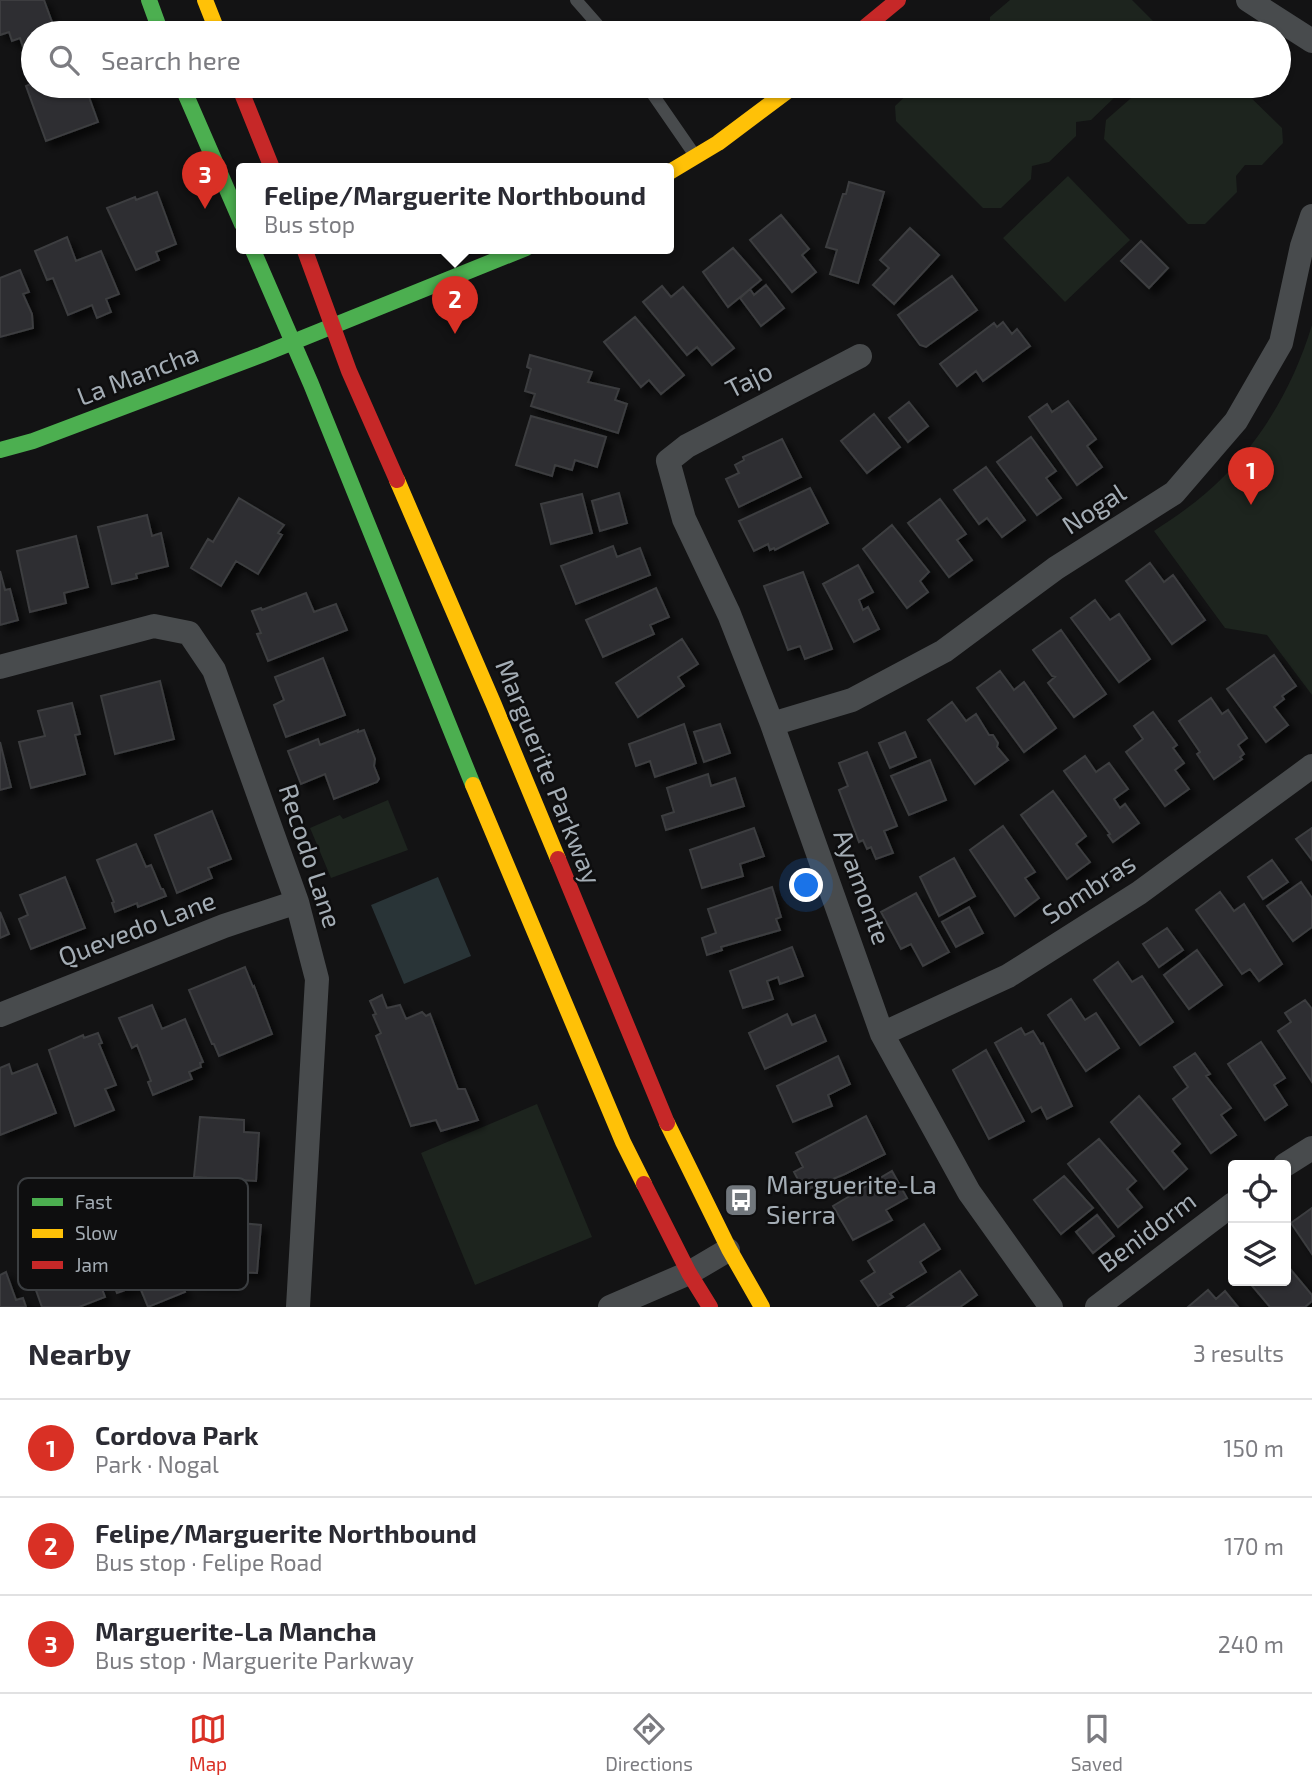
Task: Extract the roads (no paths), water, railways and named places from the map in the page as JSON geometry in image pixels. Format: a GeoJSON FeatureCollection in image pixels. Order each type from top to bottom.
{"type":"FeatureCollection","features":[{"type":"Feature","properties":{"kind":"main road"},"geometry":{"type":"LineString","coordinates":[[149,0],[157,21]]}},
{"type":"Feature","properties":{"kind":"main road"},"geometry":{"type":"LineString","coordinates":[[205,0],[213,21]]}},
{"type":"Feature","properties":{"kind":"main road"},"geometry":{"type":"LineString","coordinates":[[873,21],[898,0]]}},
{"type":"Feature","properties":{"kind":"main road"},"geometry":{"type":"LineString","coordinates":[[187,98],[236,210]]}},
{"type":"Feature","properties":{"kind":"main road"},"geometry":{"type":"LineString","coordinates":[[244,98],[270,163]]}},
{"type":"Feature","properties":{"kind":"main road"},"geometry":{"type":"LineString","coordinates":[[674,170],[696,157],[777,98]]}},
{"type":"Feature","properties":{"kind":"main road"},"geometry":{"type":"LineString","coordinates":[[255,254],[623,1143],[689,1273],[710,1307]]}},
{"type":"Feature","properties":{"kind":"main road","name":"Marguerite Parkway"},"geometry":{"type":"LineString","coordinates":[[306,254],[349,371],[468,641],[666,1122],[728,1250],[762,1307]]}},
{"type":"Feature","properties":{"kind":"main road","name":"La Mancha"},"geometry":{"type":"LineString","coordinates":[[0,450],[33,441],[292,343],[511,254]]}},
{"type":"Feature","properties":{"kind":"street"},"geometry":{"type":"LineString","coordinates":[[1248,0],[1281,21]]}},
{"type":"Feature","properties":{"kind":"street"},"geometry":{"type":"LineString","coordinates":[[1291,28],[1312,41]]}},
{"type":"Feature","properties":{"kind":"street","name":"Nogal"},"geometry":{"type":"LineString","coordinates":[[772,724],[852,700],[944,650],[1056,568],[1174,493],[1236,421],[1281,343],[1302,246],[1312,216]]}},
{"type":"Feature","properties":{"kind":"street","name":"Tajo"},"geometry":{"type":"LineString","coordinates":[[668,461],[687,446],[860,356]]}},
{"type":"Feature","properties":{"kind":"street","name":"Ayamonte"},"geometry":{"type":"LineString","coordinates":[[668,461],[684,519],[729,614],[772,724],[882,1034],[969,1192],[1051,1307]]}},
{"type":"Feature","properties":{"kind":"street","name":"Recodo Lane"},"geometry":{"type":"LineString","coordinates":[[0,667],[154,626],[189,633],[214,670],[297,902],[317,979],[298,1307]]}},
{"type":"Feature","properties":{"kind":"street","name":"Sombras"},"geometry":{"type":"LineString","coordinates":[[882,1034],[1007,976],[1139,893],[1312,766]]}},
{"type":"Feature","properties":{"kind":"street","name":"Quevedo Lane"},"geometry":{"type":"LineString","coordinates":[[0,1015],[224,926],[297,902]]}},
{"type":"Feature","properties":{"kind":"street"},"geometry":{"type":"LineString","coordinates":[[1291,1161],[1312,1148]]}},
{"type":"Feature","properties":{"kind":"street","name":"Benidorm"},"geometry":{"type":"LineString","coordinates":[[1097,1307],[1228,1209]]}},
{"type":"Feature","properties":{"kind":"street"},"geometry":{"type":"LineString","coordinates":[[610,1307],[689,1273],[728,1250]]}},
{"type":"Feature","properties":{"kind":"lane"},"geometry":{"type":"LineString","coordinates":[[576,0],[594,21]]}},
{"type":"Feature","properties":{"kind":"lane"},"geometry":{"type":"LineString","coordinates":[[655,98],[696,157]]}},
{"type":"Feature","properties":{"kind":"place","name":"Marguerite-La Mancha"},"geometry":{"type":"Point","coordinates":[205,209]}},
{"type":"Feature","properties":{"kind":"place","name":"Felipe/Marguerite Northbound"},"geometry":{"type":"Point","coordinates":[455,334]}},
{"type":"Feature","properties":{"kind":"place","name":"Cordova Park"},"geometry":{"type":"Point","coordinates":[1251,505]}},
{"type":"Feature","properties":{"kind":"place","name":"Marguerite-La Sierra"},"geometry":{"type":"Point","coordinates":[741,1200]}}]}
